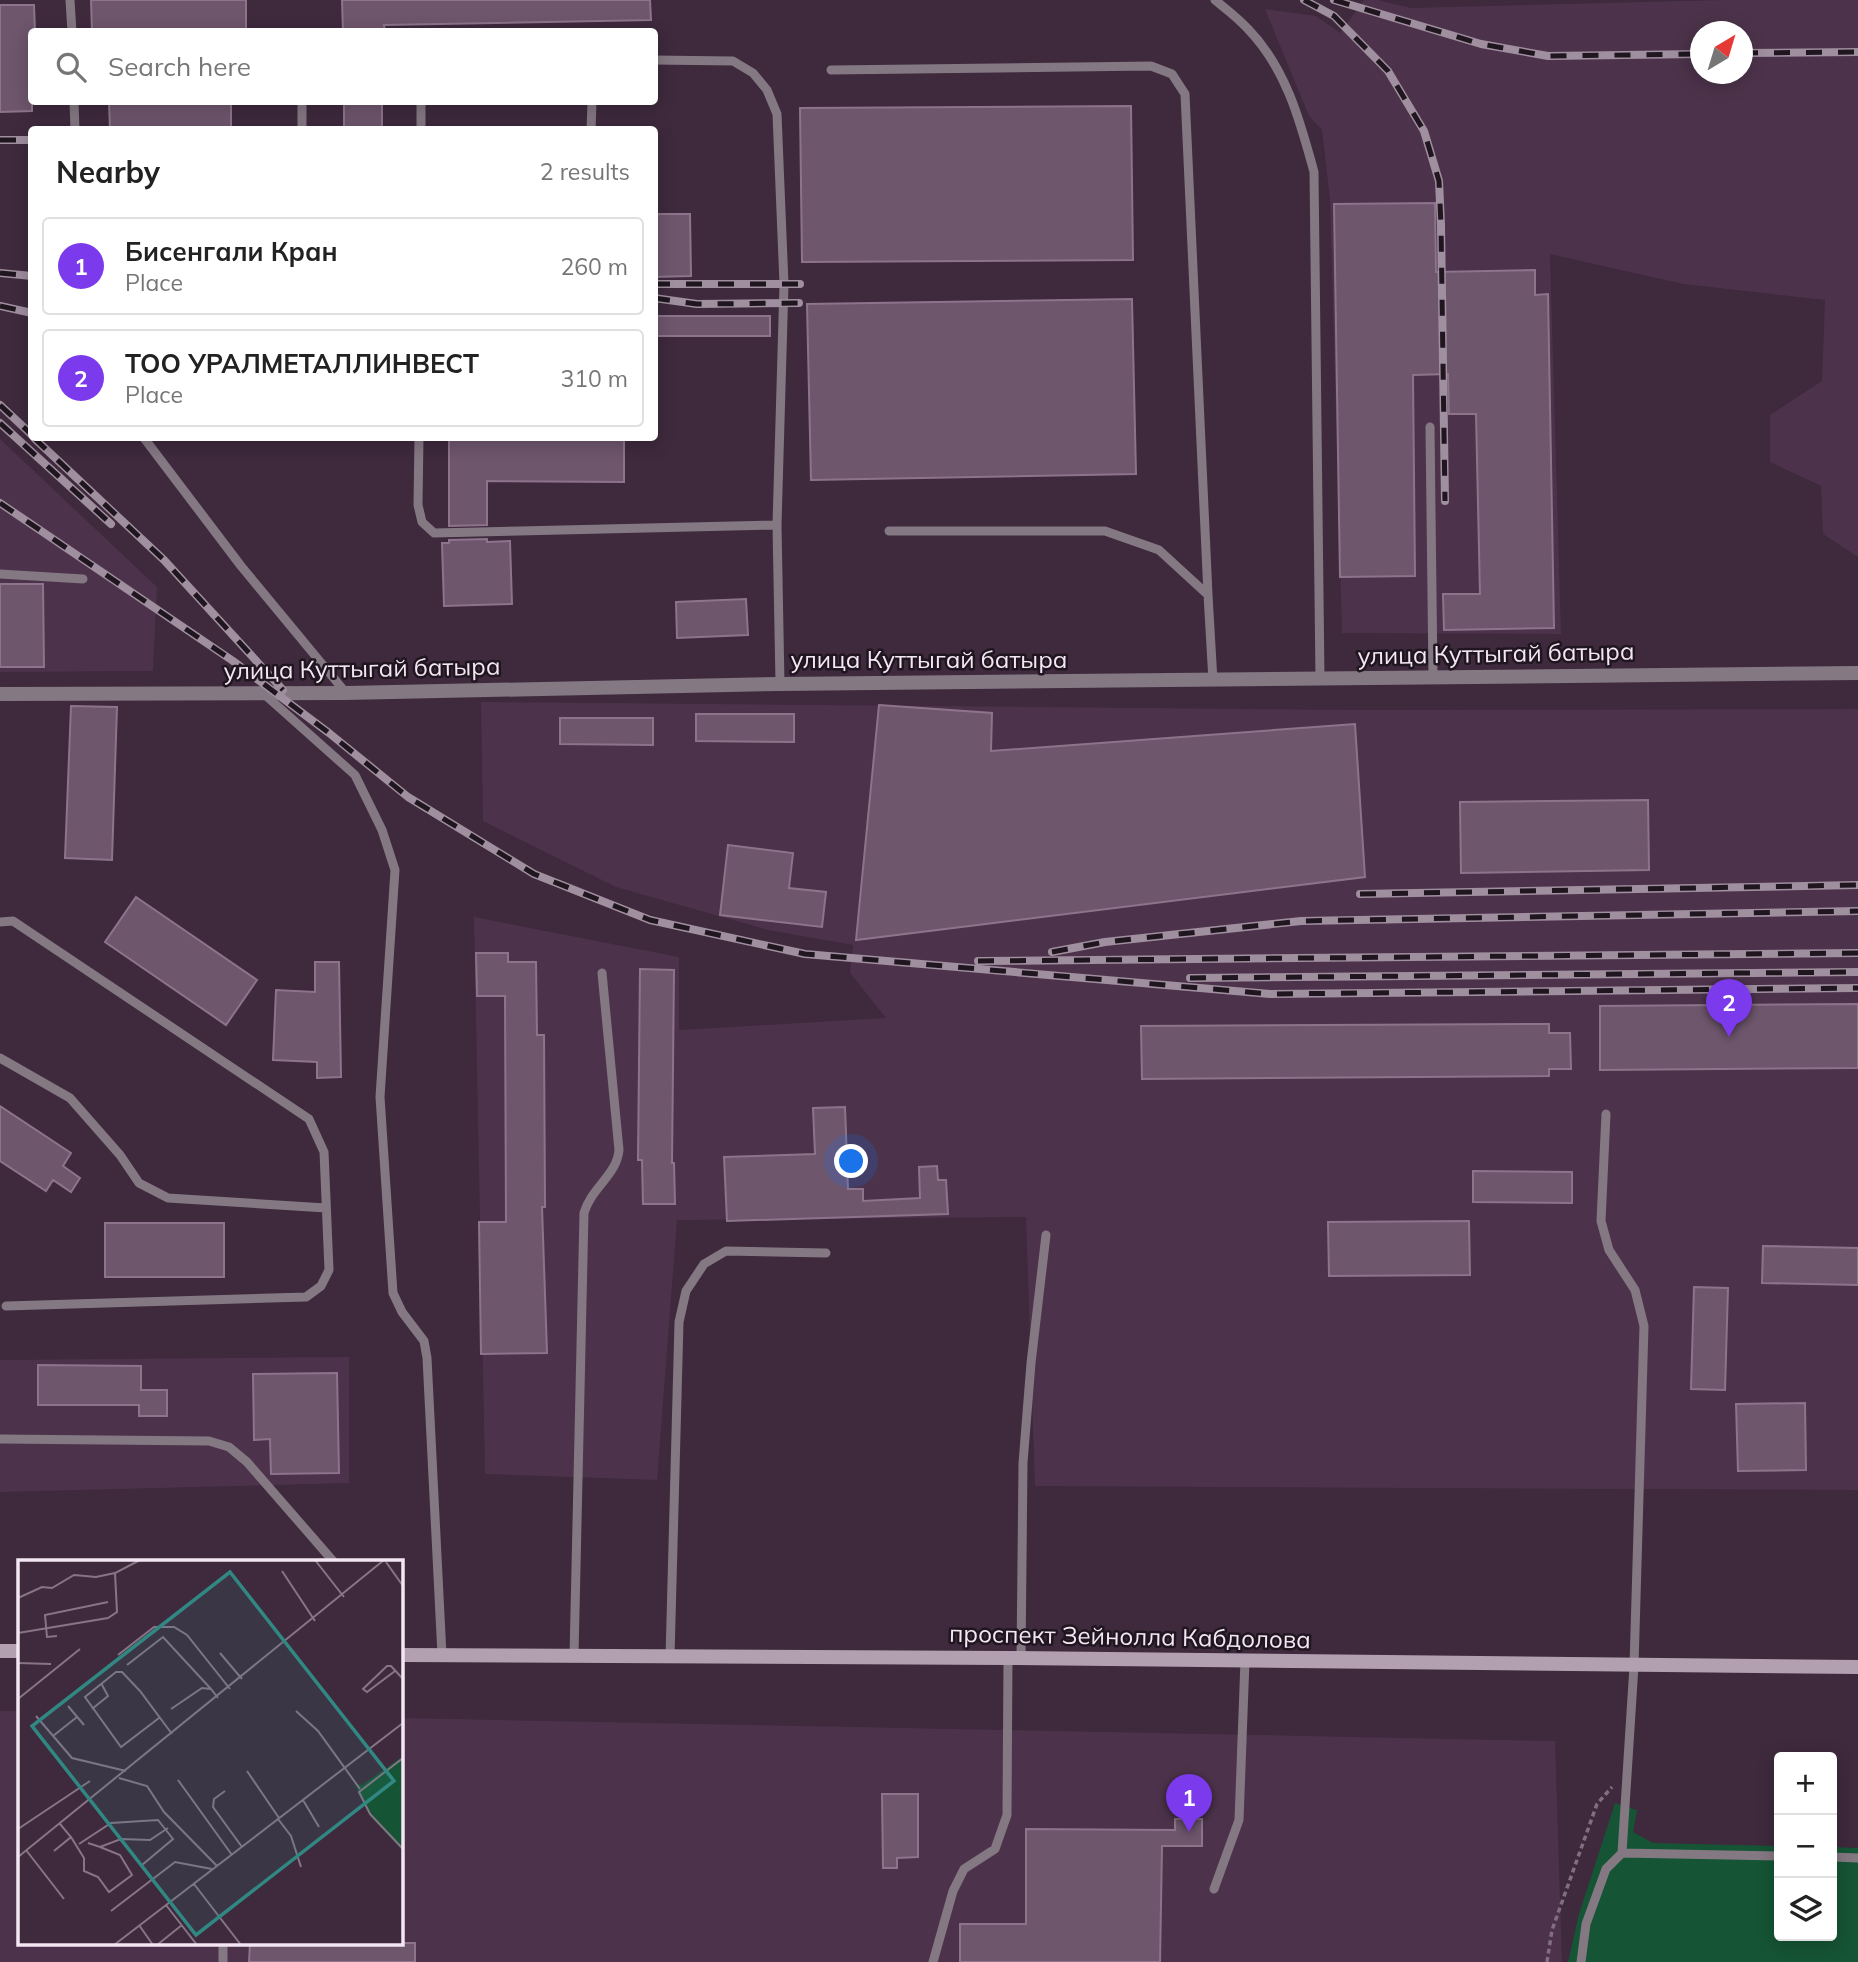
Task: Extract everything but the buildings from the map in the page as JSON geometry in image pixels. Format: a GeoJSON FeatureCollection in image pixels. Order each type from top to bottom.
{"type":"FeatureCollection","features":[{"type":"Feature","properties":{"kind":"main road"},"geometry":{"type":"LineString","coordinates":[[0,1651],[18,1651]]}},
{"type":"Feature","properties":{"kind":"main road","name":"проспект Зейнолла Кабдолова"},"geometry":{"type":"LineString","coordinates":[[402,1654],[1858,1667]]}},
{"type":"Feature","properties":{"kind":"street","name":"улица Куттыгай батыра"},"geometry":{"type":"LineString","coordinates":[[0,694],[346,694],[780,684],[1858,673]]}},
{"type":"Feature","properties":{"kind":"lane"},"geometry":{"type":"LineString","coordinates":[[71,0],[72,28]]}},
{"type":"Feature","properties":{"kind":"lane"},"geometry":{"type":"LineString","coordinates":[[1214,0],[1249,29],[1278,69],[1298,114],[1314,172],[1320,679]]}},
{"type":"Feature","properties":{"kind":"lane"},"geometry":{"type":"LineString","coordinates":[[658,61],[733,61],[753,73],[767,90],[777,114],[784,284],[777,525],[780,684]]}},
{"type":"Feature","properties":{"kind":"lane"},"geometry":{"type":"LineString","coordinates":[[831,70],[1151,66],[1172,74],[1185,94],[1213,681]]}},
{"type":"Feature","properties":{"kind":"lane"},"geometry":{"type":"LineString","coordinates":[[74,105],[75,126]]}},
{"type":"Feature","properties":{"kind":"lane"},"geometry":{"type":"LineString","coordinates":[[302,105],[302,126]]}},
{"type":"Feature","properties":{"kind":"lane"},"geometry":{"type":"LineString","coordinates":[[421,105],[421,126]]}},
{"type":"Feature","properties":{"kind":"lane"},"geometry":{"type":"LineString","coordinates":[[591,126],[592,105]]}},
{"type":"Feature","properties":{"kind":"lane"},"geometry":{"type":"LineString","coordinates":[[1430,427],[1433,678]]}},
{"type":"Feature","properties":{"kind":"lane"},"geometry":{"type":"LineString","coordinates":[[146,441],[241,566],[346,694]]}},
{"type":"Feature","properties":{"kind":"lane"},"geometry":{"type":"LineString","coordinates":[[419,441],[418,505],[422,522],[434,533],[777,525]]}},
{"type":"Feature","properties":{"kind":"lane"},"geometry":{"type":"LineString","coordinates":[[889,531],[1105,531],[1159,550],[1208,595]]}},
{"type":"Feature","properties":{"kind":"lane"},"geometry":{"type":"LineString","coordinates":[[0,573],[83,579]]}},
{"type":"Feature","properties":{"kind":"lane"},"geometry":{"type":"LineString","coordinates":[[264,694],[355,775],[382,830],[395,870],[380,1097],[393,1293],[402,1312],[424,1341],[428,1358],[442,1655]]}},
{"type":"Feature","properties":{"kind":"lane"},"geometry":{"type":"LineString","coordinates":[[0,922],[13,921],[309,1119],[324,1153],[329,1270],[321,1286],[306,1297],[6,1306]]}},
{"type":"Feature","properties":{"kind":"lane"},"geometry":{"type":"LineString","coordinates":[[574,1656],[584,1213],[588,1199],[618,1163],[619,1150],[602,973]]}},
{"type":"Feature","properties":{"kind":"lane"},"geometry":{"type":"LineString","coordinates":[[0,1058],[70,1098],[120,1155],[139,1182],[169,1198],[326,1208]]}},
{"type":"Feature","properties":{"kind":"lane"},"geometry":{"type":"LineString","coordinates":[[1581,1962],[1586,1924],[1606,1869],[1622,1853],[1634,1666],[1644,1326],[1635,1290],[1609,1250],[1601,1221],[1606,1114]]}},
{"type":"Feature","properties":{"kind":"lane"},"geometry":{"type":"LineString","coordinates":[[933,1962],[953,1891],[964,1869],[995,1849],[1007,1815],[1023,1463],[1031,1363],[1046,1236]]}},
{"type":"Feature","properties":{"kind":"lane"},"geometry":{"type":"LineString","coordinates":[[670,1657],[679,1322],[686,1291],[704,1264],[726,1251],[826,1253]]}},
{"type":"Feature","properties":{"kind":"lane"},"geometry":{"type":"LineString","coordinates":[[0,1439],[209,1441],[229,1447],[247,1462],[332,1560]]}},
{"type":"Feature","properties":{"kind":"lane"},"geometry":{"type":"LineString","coordinates":[[1214,1889],[1239,1820],[1245,1661]]}},
{"type":"Feature","properties":{"kind":"lane"},"geometry":{"type":"LineString","coordinates":[[1622,1853],[1774,1856]]}},
{"type":"Feature","properties":{"kind":"lane"},"geometry":{"type":"LineString","coordinates":[[1837,1857],[1858,1858]]}},
{"type":"Feature","properties":{"kind":"lane"},"geometry":{"type":"LineString","coordinates":[[223,1944],[223,1962]]}},
{"type":"Feature","properties":{"kind":"path"},"geometry":{"type":"LineString","coordinates":[[1547,1962],[1552,1930],[1597,1804],[1629,1766]]}},
{"type":"Feature","properties":{"kind":"shaded area"},"geometry":{"type":"Polygon","coordinates":[[[1364,0],[1378,0],[1411,8],[1722,0],[1858,0],[1858,557],[1823,534],[1821,486],[1770,462],[1770,415],[1822,381],[1825,300],[1683,284],[1550,254],[1561,634],[1342,633],[1330,199],[1322,130],[1309,116],[1265,9],[1316,16],[1340,33],[1364,0]]]}},
{"type":"Feature","properties":{"kind":"shaded area"},"geometry":{"type":"Polygon","coordinates":[[[0,439],[157,587],[153,671],[0,672],[0,439]]]}},
{"type":"Feature","properties":{"kind":"shaded area"},"geometry":{"type":"Polygon","coordinates":[[[481,702],[1364,710],[1858,709],[1858,1490],[1035,1486],[1026,1217],[677,1220],[657,1480],[485,1474],[474,917],[679,957],[679,1030],[886,1018],[850,973],[853,945],[768,930],[616,887],[483,821],[481,702]]]}},
{"type":"Feature","properties":{"kind":"shaded area"},"geometry":{"type":"Polygon","coordinates":[[[349,1357],[349,1483],[0,1492],[0,1360],[349,1357]]]}},
{"type":"Feature","properties":{"kind":"shaded area"},"geometry":{"type":"Polygon","coordinates":[[[0,1711],[18,1711],[18,1944],[402,1944],[402,1718],[1555,1741],[1562,1962],[0,1962],[0,1711]]]}},
{"type":"Feature","properties":{"kind":"green space"},"geometry":{"type":"Polygon","coordinates":[[[1615,1803],[1637,1810],[1633,1832],[1653,1843],[1774,1846],[1774,1941],[1837,1941],[1837,1847],[1858,1848],[1858,1962],[1568,1962],[1579,1914],[1615,1803]]]}},
{"type":"Feature","properties":{"kind":"railway"},"geometry":{"type":"LineString","coordinates":[[1304,0],[1334,16],[1388,71],[1424,131],[1439,181],[1445,501]]}},
{"type":"Feature","properties":{"kind":"railway"},"geometry":{"type":"LineString","coordinates":[[1334,0],[1481,44],[1548,56],[1690,54]]}},
{"type":"Feature","properties":{"kind":"railway"},"geometry":{"type":"LineString","coordinates":[[1753,53],[1858,52]]}},
{"type":"Feature","properties":{"kind":"railway"},"geometry":{"type":"LineString","coordinates":[[0,140],[28,140]]}},
{"type":"Feature","properties":{"kind":"railway"},"geometry":{"type":"LineString","coordinates":[[0,273],[28,276]]}},
{"type":"Feature","properties":{"kind":"railway"},"geometry":{"type":"LineString","coordinates":[[658,284],[800,284]]}},
{"type":"Feature","properties":{"kind":"railway"},"geometry":{"type":"LineString","coordinates":[[658,299],[697,304],[799,303]]}},
{"type":"Feature","properties":{"kind":"railway"},"geometry":{"type":"LineString","coordinates":[[0,306],[28,312]]}},
{"type":"Feature","properties":{"kind":"railway"},"geometry":{"type":"LineString","coordinates":[[0,405],[28,431]]}},
{"type":"Feature","properties":{"kind":"railway"},"geometry":{"type":"LineString","coordinates":[[0,423],[111,524]]}},
{"type":"Feature","properties":{"kind":"railway"},"geometry":{"type":"LineString","coordinates":[[37,441],[164,560],[283,690]]}},
{"type":"Feature","properties":{"kind":"railway"},"geometry":{"type":"LineString","coordinates":[[0,503],[233,661],[408,797],[534,874],[650,920],[805,954],[1270,994],[1858,988]]}},
{"type":"Feature","properties":{"kind":"railway"},"geometry":{"type":"LineString","coordinates":[[1360,894],[1858,885]]}},
{"type":"Feature","properties":{"kind":"railway"},"geometry":{"type":"LineString","coordinates":[[1052,952],[1105,942],[1301,921],[1858,911]]}},
{"type":"Feature","properties":{"kind":"railway"},"geometry":{"type":"LineString","coordinates":[[978,961],[1858,953]]}},
{"type":"Feature","properties":{"kind":"railway"},"geometry":{"type":"LineString","coordinates":[[1190,978],[1858,972]]}},
{"type":"Feature","properties":{"kind":"place","name":"ТОО УРАЛМЕТАЛЛИНВЕСТ"},"geometry":{"type":"Point","coordinates":[1729,1037]}},
{"type":"Feature","properties":{"kind":"place","name":"Бисенгали Кран"},"geometry":{"type":"Point","coordinates":[1189,1832]}}]}
